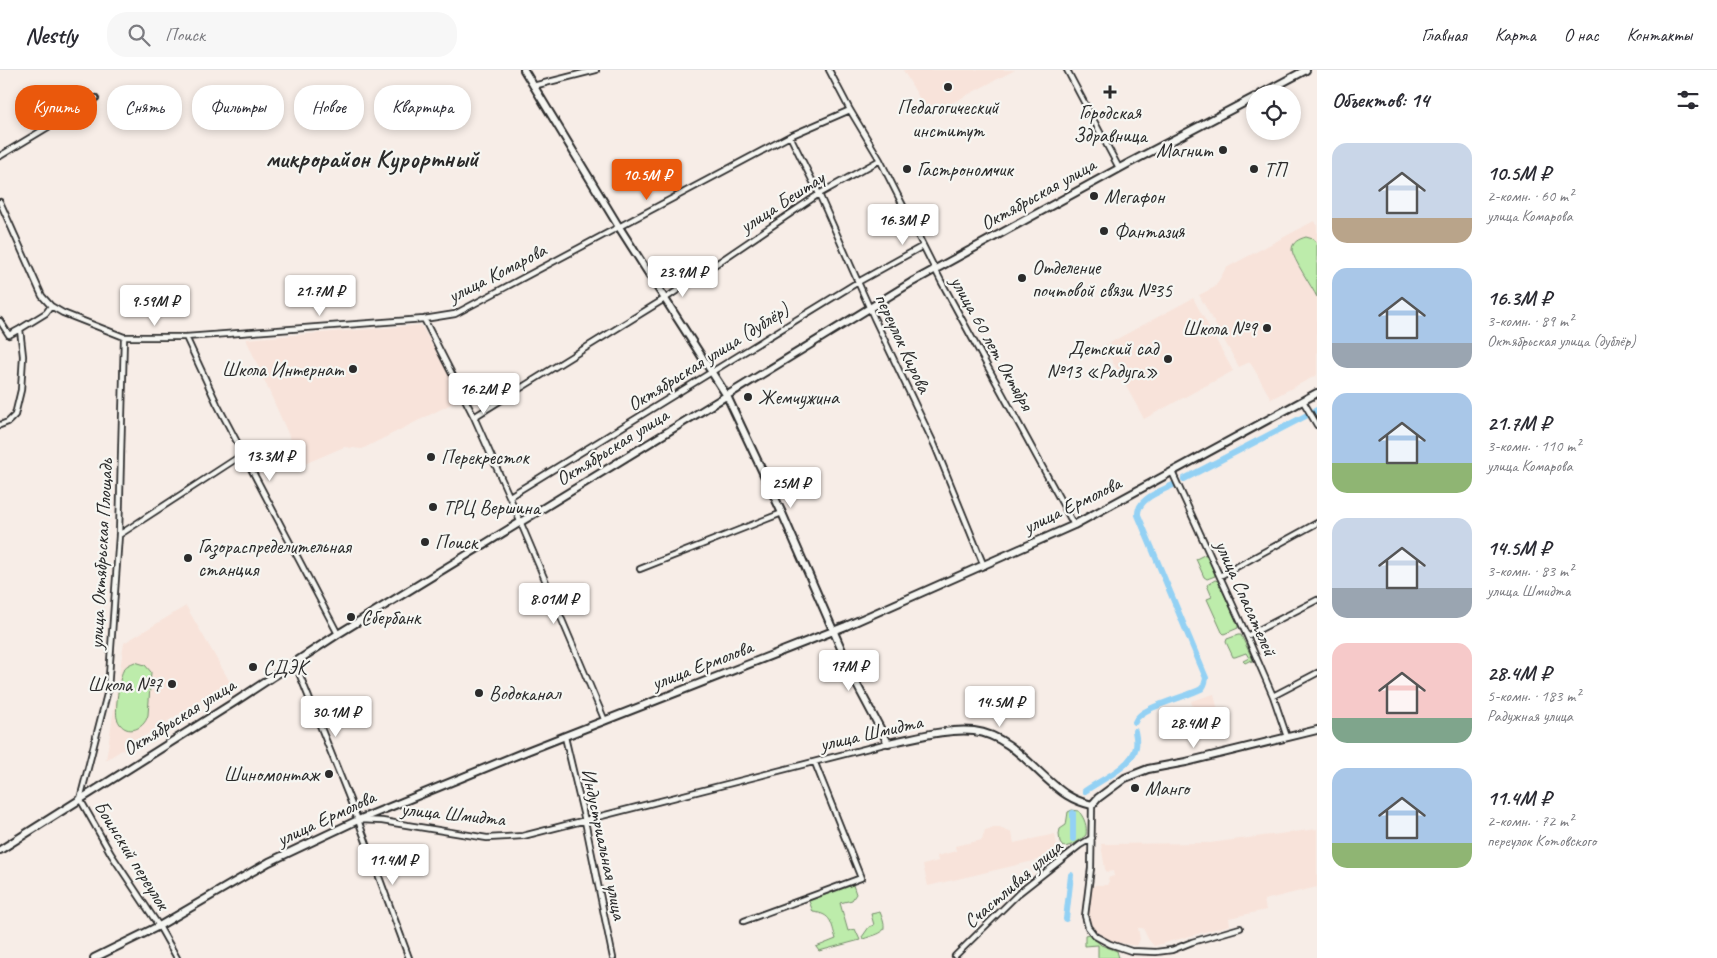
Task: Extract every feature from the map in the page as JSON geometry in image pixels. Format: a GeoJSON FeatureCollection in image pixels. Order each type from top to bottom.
{"type":"FeatureCollection","features":[{"type":"Feature","properties":{"kind":"street"},"geometry":{"type":"LineString","coordinates":[[524,70],[619,227],[727,396],[782,513],[857,684],[888,743]]}},
{"type":"Feature","properties":{"kind":"street"},"geometry":{"type":"LineString","coordinates":[[533,86],[596,70]]}},
{"type":"Feature","properties":{"kind":"street","name":"улица 60 лет Октября"},"geometry":{"type":"LineString","coordinates":[[829,70],[880,160],[935,269],[1074,525]]}},
{"type":"Feature","properties":{"kind":"street"},"geometry":{"type":"LineString","coordinates":[[1067,70],[1119,168]]}},
{"type":"Feature","properties":{"kind":"street"},"geometry":{"type":"LineString","coordinates":[[1278,85],[1306,70]]}},
{"type":"Feature","properties":{"kind":"street","name":"Октябрьская улица"},"geometry":{"type":"LineString","coordinates":[[0,850],[338,634],[870,308],[935,269],[1119,168],[1246,102]]}},
{"type":"Feature","properties":{"kind":"street","name":"улица Комарова"},"geometry":{"type":"LineString","coordinates":[[124,337],[186,337],[424,319],[455,314],[790,136],[850,110]]}},
{"type":"Feature","properties":{"kind":"street"},"geometry":{"type":"LineString","coordinates":[[0,156],[43,130]]}},
{"type":"Feature","properties":{"kind":"street","name":"переулок Кирова"},"geometry":{"type":"LineString","coordinates":[[790,136],[935,446],[984,566]]}},
{"type":"Feature","properties":{"kind":"street","name":"улица Бештау"},"geometry":{"type":"LineString","coordinates":[[474,417],[666,298],[818,194],[880,160]]}},
{"type":"Feature","properties":{"kind":"street"},"geometry":{"type":"LineString","coordinates":[[0,202],[42,296],[51,306],[124,337]]}},
{"type":"Feature","properties":{"kind":"street","name":"Октябрьская улица (дублёр)"},"geometry":{"type":"LineString","coordinates":[[510,496],[858,282],[923,246]]}},
{"type":"Feature","properties":{"kind":"street"},"geometry":{"type":"LineString","coordinates":[[0,321],[9,335],[46,313],[51,306]]}},
{"type":"Feature","properties":{"kind":"street"},"geometry":{"type":"LineString","coordinates":[[424,319],[474,417],[510,496],[605,721]]}},
{"type":"Feature","properties":{"kind":"street"},"geometry":{"type":"LineString","coordinates":[[0,426],[8,422],[15,414],[22,390],[23,356],[20,329]]}},
{"type":"Feature","properties":{"kind":"street","name":"улица Октябрьская Площадь"},"geometry":{"type":"LineString","coordinates":[[80,799],[108,690],[119,535],[124,337]]}},
{"type":"Feature","properties":{"kind":"street"},"geometry":{"type":"LineString","coordinates":[[186,337],[218,404],[338,634]]}},
{"type":"Feature","properties":{"kind":"street","name":"улица Ермолова"},"geometry":{"type":"LineString","coordinates":[[94,958],[159,926],[269,862],[358,820],[834,631],[1074,525],[1174,475],[1317,393]]}},
{"type":"Feature","properties":{"kind":"street"},"geometry":{"type":"LineString","coordinates":[[1303,401],[1317,425]]}},
{"type":"Feature","properties":{"kind":"street"},"geometry":{"type":"LineString","coordinates":[[119,535],[244,453]]}},
{"type":"Feature","properties":{"kind":"street","name":"улица Спасателей"},"geometry":{"type":"LineString","coordinates":[[1174,475],[1247,636],[1287,737]]}},
{"type":"Feature","properties":{"kind":"street"},"geometry":{"type":"LineString","coordinates":[[640,569],[782,513]]}},
{"type":"Feature","properties":{"kind":"street"},"geometry":{"type":"LineString","coordinates":[[1220,576],[1317,522]]}},
{"type":"Feature","properties":{"kind":"street"},"geometry":{"type":"LineString","coordinates":[[1247,636],[1317,600]]}},
{"type":"Feature","properties":{"kind":"street"},"geometry":{"type":"LineString","coordinates":[[295,663],[358,820],[409,958]]}},
{"type":"Feature","properties":{"kind":"street"},"geometry":{"type":"LineString","coordinates":[[1272,696],[1317,672]]}},
{"type":"Feature","properties":{"kind":"street"},"geometry":{"type":"LineString","coordinates":[[1240,928],[1172,950],[1156,952],[1131,950],[1110,944],[1095,936],[1088,927],[1085,916],[1091,868],[1092,805],[1119,782],[1139,772],[1317,730]]}},
{"type":"Feature","properties":{"kind":"street","name":"улица Шмидта"},"geometry":{"type":"LineString","coordinates":[[358,820],[382,821],[486,838],[524,836],[888,743],[958,731],[986,733],[997,738],[1013,749],[1066,795],[1092,805]]}},
{"type":"Feature","properties":{"kind":"street","name":"Индустриальная улица"},"geometry":{"type":"LineString","coordinates":[[566,737],[586,821],[613,958]]}},
{"type":"Feature","properties":{"kind":"street"},"geometry":{"type":"LineString","coordinates":[[744,920],[861,878],[815,762]]}},
{"type":"Feature","properties":{"kind":"street","name":"Боинский переулок"},"geometry":{"type":"LineString","coordinates":[[80,799],[111,854],[159,926],[177,958]]}},
{"type":"Feature","properties":{"kind":"street","name":"Счастливая улица"},"geometry":{"type":"LineString","coordinates":[[955,956],[1019,893],[1080,845],[1092,838]]}},
{"type":"Feature","properties":{"kind":"shaded area","name":"Педагогический институт"},"geometry":{"type":"Polygon","coordinates":[[[903,70],[1015,70],[929,115],[903,70]]]}},
{"type":"Feature","properties":{"kind":"shaded area","name":"Школа №9"},"geometry":{"type":"Polygon","coordinates":[[[1314,221],[1317,226],[1317,375],[1271,399],[1250,362],[1239,367],[1199,295],[1215,287],[1226,268],[1314,221]]]}},
{"type":"Feature","properties":{"kind":"shaded area","name":"Детский сад №13 «Радуга»"},"geometry":{"type":"Polygon","coordinates":[[[1193,298],[1233,371],[1144,419],[1104,346],[1193,298]]]}},
{"type":"Feature","properties":{"kind":"shaded area","name":"Школа Интернат"},"geometry":{"type":"Polygon","coordinates":[[[421,325],[463,398],[362,449],[344,447],[302,465],[246,339],[421,325]]]}},
{"type":"Feature","properties":{"kind":"shaded area","name":"Школа №7"},"geometry":{"type":"Polygon","coordinates":[[[186,606],[230,682],[106,760],[124,643],[186,606]]]}},
{"type":"Feature","properties":{"kind":"shaded area"},"geometry":{"type":"Polygon","coordinates":[[[1214,694],[1224,736],[1204,740],[1191,701],[1214,694]]]}},
{"type":"Feature","properties":{"kind":"shaded area"},"geometry":{"type":"Polygon","coordinates":[[[997,827],[1012,833],[1014,843],[1055,834],[1059,855],[928,886],[923,865],[938,861],[937,856],[956,851],[955,846],[982,840],[985,830],[997,827]]]}},
{"type":"Feature","properties":{"kind":"shaded area"},"geometry":{"type":"Polygon","coordinates":[[[1317,829],[1317,887],[1264,900],[1266,910],[1229,918],[1230,925],[1154,946],[1143,928],[1138,928],[1140,939],[1137,946],[1110,941],[1098,933],[1088,918],[1092,887],[1095,885],[1107,885],[1108,878],[1114,876],[1113,871],[1107,872],[1105,869],[1101,844],[1210,843],[1317,829]]]}},
{"type":"Feature","properties":{"kind":"green space"},"geometry":{"type":"Polygon","coordinates":[[[1306,237],[1313,239],[1317,244],[1317,297],[1292,250],[1292,247],[1298,240],[1306,237]]]}},
{"type":"Feature","properties":{"kind":"green space"},"geometry":{"type":"Polygon","coordinates":[[[1206,554],[1215,573],[1215,576],[1207,579],[1204,577],[1196,559],[1206,554]]]}},
{"type":"Feature","properties":{"kind":"green space"},"geometry":{"type":"Polygon","coordinates":[[[1215,580],[1218,581],[1238,625],[1238,628],[1224,634],[1207,599],[1212,597],[1207,585],[1215,580]]]}},
{"type":"Feature","properties":{"kind":"green space"},"geometry":{"type":"Polygon","coordinates":[[[1241,635],[1253,660],[1252,662],[1251,660],[1245,663],[1243,661],[1249,658],[1246,653],[1233,657],[1226,642],[1227,639],[1241,635]]]}},
{"type":"Feature","properties":{"kind":"green space"},"geometry":{"type":"Polygon","coordinates":[[[135,662],[145,665],[151,672],[148,715],[146,721],[138,728],[128,730],[120,724],[117,718],[117,702],[123,671],[126,666],[135,662]]]}},
{"type":"Feature","properties":{"kind":"green space"},"geometry":{"type":"Polygon","coordinates":[[[1072,810],[1079,811],[1083,817],[1086,825],[1086,835],[1073,844],[1063,847],[1060,843],[1060,829],[1066,825],[1068,812],[1072,810]]]}},
{"type":"Feature","properties":{"kind":"green space"},"geometry":{"type":"Polygon","coordinates":[[[853,885],[856,894],[852,900],[840,903],[848,931],[855,929],[860,940],[819,951],[816,947],[836,939],[830,920],[824,915],[813,912],[809,901],[853,885]]]}},
{"type":"Feature","properties":{"kind":"green space"},"geometry":{"type":"Polygon","coordinates":[[[880,912],[884,928],[880,933],[863,939],[862,937],[869,927],[874,925],[871,914],[880,912]]]}},
{"type":"Feature","properties":{"kind":"green space"},"geometry":{"type":"Polygon","coordinates":[[[1089,934],[1101,945],[1117,951],[1119,958],[1098,958],[1098,945],[1085,946],[1085,935],[1089,934]]]}},
{"type":"Feature","properties":{"kind":"waterway"},"geometry":{"type":"LineString","coordinates":[[1184,479],[1317,410]]}},
{"type":"Feature","properties":{"kind":"waterway"},"geometry":{"type":"LineString","coordinates":[[1135,722],[1138,717],[1154,707],[1201,689],[1206,678],[1138,515],[1139,509],[1146,500],[1157,492],[1175,484]]}},
{"type":"Feature","properties":{"kind":"waterway"},"geometry":{"type":"LineString","coordinates":[[1085,791],[1115,772],[1128,761],[1136,747],[1135,731]]}},
{"type":"Feature","properties":{"kind":"waterway"},"geometry":{"type":"LineString","coordinates":[[1073,813],[1073,839]]}},
{"type":"Feature","properties":{"kind":"waterway"},"geometry":{"type":"LineString","coordinates":[[1066,919],[1071,875]]}},
{"type":"Feature","properties":{"kind":"place","name":"Педагогический институт"},"geometry":{"type":"Point","coordinates":[948,87]}},
{"type":"Feature","properties":{"kind":"place","name":"Городская Здравница"},"geometry":{"type":"Point","coordinates":[1110,92]}},
{"type":"Feature","properties":{"kind":"place","name":"Магнит"},"geometry":{"type":"Point","coordinates":[1223,150]}},
{"type":"Feature","properties":{"kind":"place","name":"Гастрономчик"},"geometry":{"type":"Point","coordinates":[907,169]}},
{"type":"Feature","properties":{"kind":"place","name":"ТП"},"geometry":{"type":"Point","coordinates":[1254,169]}},
{"type":"Feature","properties":{"kind":"place","name":"Мегафон"},"geometry":{"type":"Point","coordinates":[1094,196]}},
{"type":"Feature","properties":{"kind":"place","name":"Фантазия"},"geometry":{"type":"Point","coordinates":[1104,231]}},
{"type":"Feature","properties":{"kind":"place","name":"Отделение почтовой связи №35"},"geometry":{"type":"Point","coordinates":[1022,278]}},
{"type":"Feature","properties":{"kind":"place","name":"Школа №9"},"geometry":{"type":"Point","coordinates":[1267,328]}},
{"type":"Feature","properties":{"kind":"place","name":"Детский сад №13 «Радуга»"},"geometry":{"type":"Point","coordinates":[1168,359]}},
{"type":"Feature","properties":{"kind":"place","name":"Школа Интернат"},"geometry":{"type":"Point","coordinates":[353,369]}},
{"type":"Feature","properties":{"kind":"place","name":"Жемчужина"},"geometry":{"type":"Point","coordinates":[748,397]}},
{"type":"Feature","properties":{"kind":"place","name":"Перекресток"},"geometry":{"type":"Point","coordinates":[431,457]}},
{"type":"Feature","properties":{"kind":"place","name":"ТРЦ Вершина"},"geometry":{"type":"Point","coordinates":[433,507]}},
{"type":"Feature","properties":{"kind":"place","name":"Поиск"},"geometry":{"type":"Point","coordinates":[425,542]}},
{"type":"Feature","properties":{"kind":"place","name":"Газораспределительная станция"},"geometry":{"type":"Point","coordinates":[188,558]}},
{"type":"Feature","properties":{"kind":"place","name":"Сбербанк"},"geometry":{"type":"Point","coordinates":[351,617]}},
{"type":"Feature","properties":{"kind":"place","name":"СДЭК"},"geometry":{"type":"Point","coordinates":[253,667]}},
{"type":"Feature","properties":{"kind":"place","name":"Школа №7"},"geometry":{"type":"Point","coordinates":[172,684]}},
{"type":"Feature","properties":{"kind":"place","name":"Водоканал"},"geometry":{"type":"Point","coordinates":[479,693]}},
{"type":"Feature","properties":{"kind":"place","name":"Шиномонтаж"},"geometry":{"type":"Point","coordinates":[329,774]}},
{"type":"Feature","properties":{"kind":"place","name":"Манго"},"geometry":{"type":"Point","coordinates":[1135,788]}},
{"type":"Feature","properties":{"kind":"district","name":"микрорайон Курортный"},"geometry":{"type":"Point","coordinates":[372,159]}}]}
